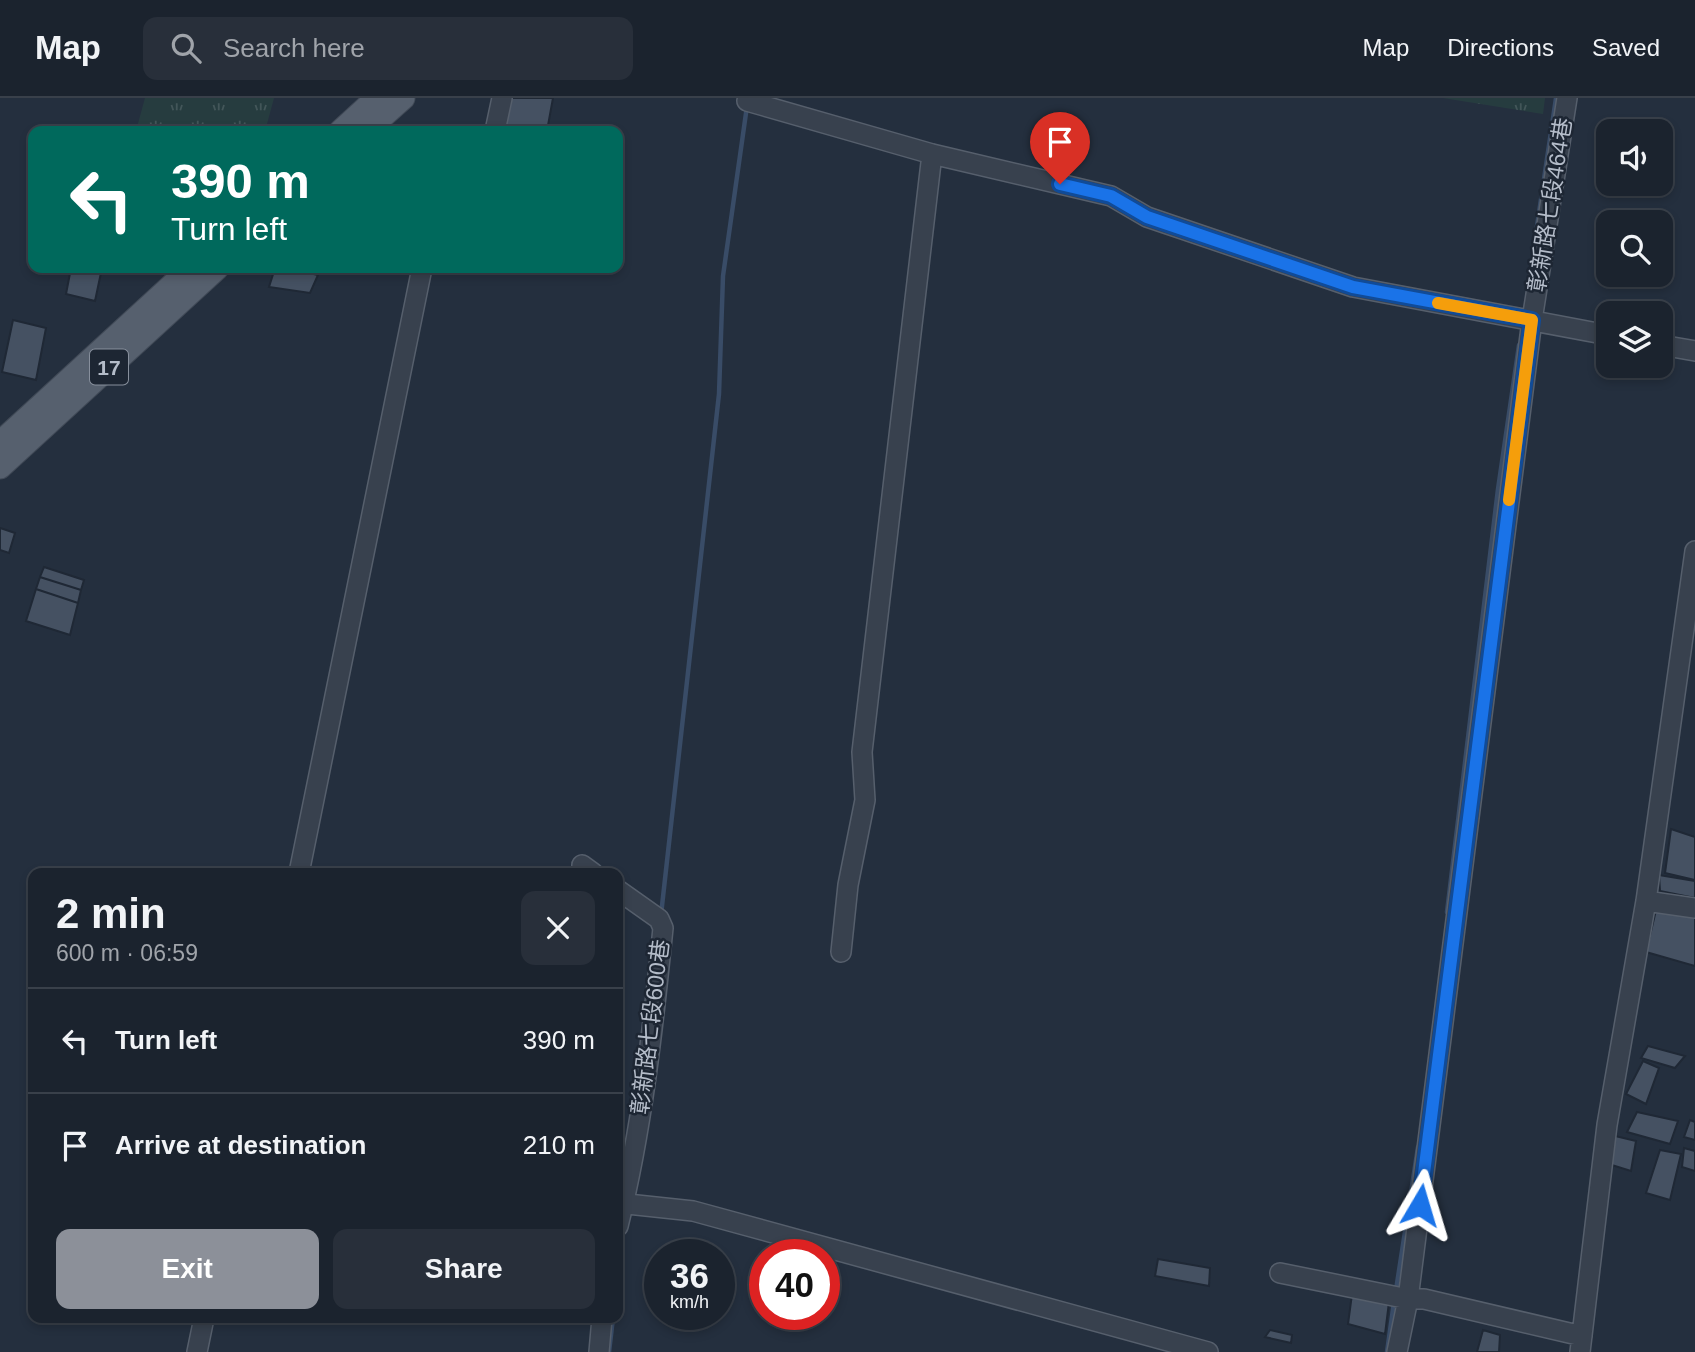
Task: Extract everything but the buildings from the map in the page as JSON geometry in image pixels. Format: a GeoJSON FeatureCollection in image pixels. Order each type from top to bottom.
{"type":"FeatureCollection","features":[{"type":"Feature","properties":{"kind":"main road"},"geometry":{"type":"LineString","coordinates":[[346,126],[377,98]]}},
{"type":"Feature","properties":{"kind":"main road"},"geometry":{"type":"LineString","coordinates":[[372,126],[403,98]]}},
{"type":"Feature","properties":{"kind":"main road","name":"17"},"geometry":{"type":"LineString","coordinates":[[0,443],[186,273]]}},
{"type":"Feature","properties":{"kind":"main road","name":"17"},"geometry":{"type":"LineString","coordinates":[[0,467],[212,273]]}},
{"type":"Feature","properties":{"kind":"street"},"geometry":{"type":"LineString","coordinates":[[496,126],[502,98]]}},
{"type":"Feature","properties":{"kind":"street","name":"彰新路七段464巷"},"geometry":{"type":"LineString","coordinates":[[1397,1352],[1409,1299],[1532,320],[1567,98]]}},
{"type":"Feature","properties":{"kind":"street"},"geometry":{"type":"LineString","coordinates":[[747,101],[932,154],[1111,196],[1147,217],[1353,287],[1596,333]]}},
{"type":"Feature","properties":{"kind":"street"},"geometry":{"type":"LineString","coordinates":[[841,952],[848,885],[865,800],[862,752],[932,154]]}},
{"type":"Feature","properties":{"kind":"street"},"geometry":{"type":"LineString","coordinates":[[300,868],[421,273]]}},
{"type":"Feature","properties":{"kind":"street"},"geometry":{"type":"LineString","coordinates":[[1673,347],[1695,351]]}},
{"type":"Feature","properties":{"kind":"street"},"geometry":{"type":"LineString","coordinates":[[1280,1273],[1409,1299],[1424,1299],[1581,1344],[1607,1125],[1646,901],[1695,551]]}},
{"type":"Feature","properties":{"kind":"street","name":"彰新路七段600巷"},"geometry":{"type":"LineString","coordinates":[[623,894],[659,919],[663,928],[653,1023],[631,1171],[623,1195]]}},
{"type":"Feature","properties":{"kind":"street"},"geometry":{"type":"LineString","coordinates":[[1646,901],[1695,908]]}},
{"type":"Feature","properties":{"kind":"street"},"geometry":{"type":"LineString","coordinates":[[623,1204],[693,1211],[1208,1352]]}},
{"type":"Feature","properties":{"kind":"street"},"geometry":{"type":"LineString","coordinates":[[197,1352],[203,1323]]}},
{"type":"Feature","properties":{"kind":"street"},"geometry":{"type":"LineString","coordinates":[[599,1352],[602,1323]]}},
{"type":"Feature","properties":{"kind":"green space"},"geometry":{"type":"Polygon","coordinates":[[[145,98],[274,98],[266,126],[137,126],[145,98]]]}},
{"type":"Feature","properties":{"kind":"green space"},"geometry":{"type":"Polygon","coordinates":[[[1443,98],[1545,98],[1543,114],[1443,98]]]}},
{"type":"Feature","properties":{"kind":"waterway"},"geometry":{"type":"LineString","coordinates":[[1533,253],[1556,98]]}},
{"type":"Feature","properties":{"kind":"waterway"},"geometry":{"type":"LineString","coordinates":[[661,915],[719,394],[723,276],[747,106]]}},
{"type":"Feature","properties":{"kind":"waterway"},"geometry":{"type":"LineString","coordinates":[[1447,912],[1498,489],[1519,345]]}},
{"type":"Feature","properties":{"kind":"waterway"},"geometry":{"type":"LineString","coordinates":[[1396,1290],[1418,1147]]}},
{"type":"Feature","properties":{"kind":"waterway"},"geometry":{"type":"LineString","coordinates":[[1387,1352],[1394,1302]]}},
{"type":"Feature","properties":{"kind":"waterway"},"geometry":{"type":"LineString","coordinates":[[609,1352],[612,1323]]}},
{"type":"Feature","properties":{"kind":"slow traffic"},"geometry":{"type":"LineString","coordinates":[[1438,303],[1532,320],[1509,500]]}},
{"type":"Feature","properties":{"kind":"route"},"geometry":{"type":"LineString","coordinates":[[1060,184],[1111,196],[1147,217],[1353,287],[1532,320],[1420,1205]]}}]}
